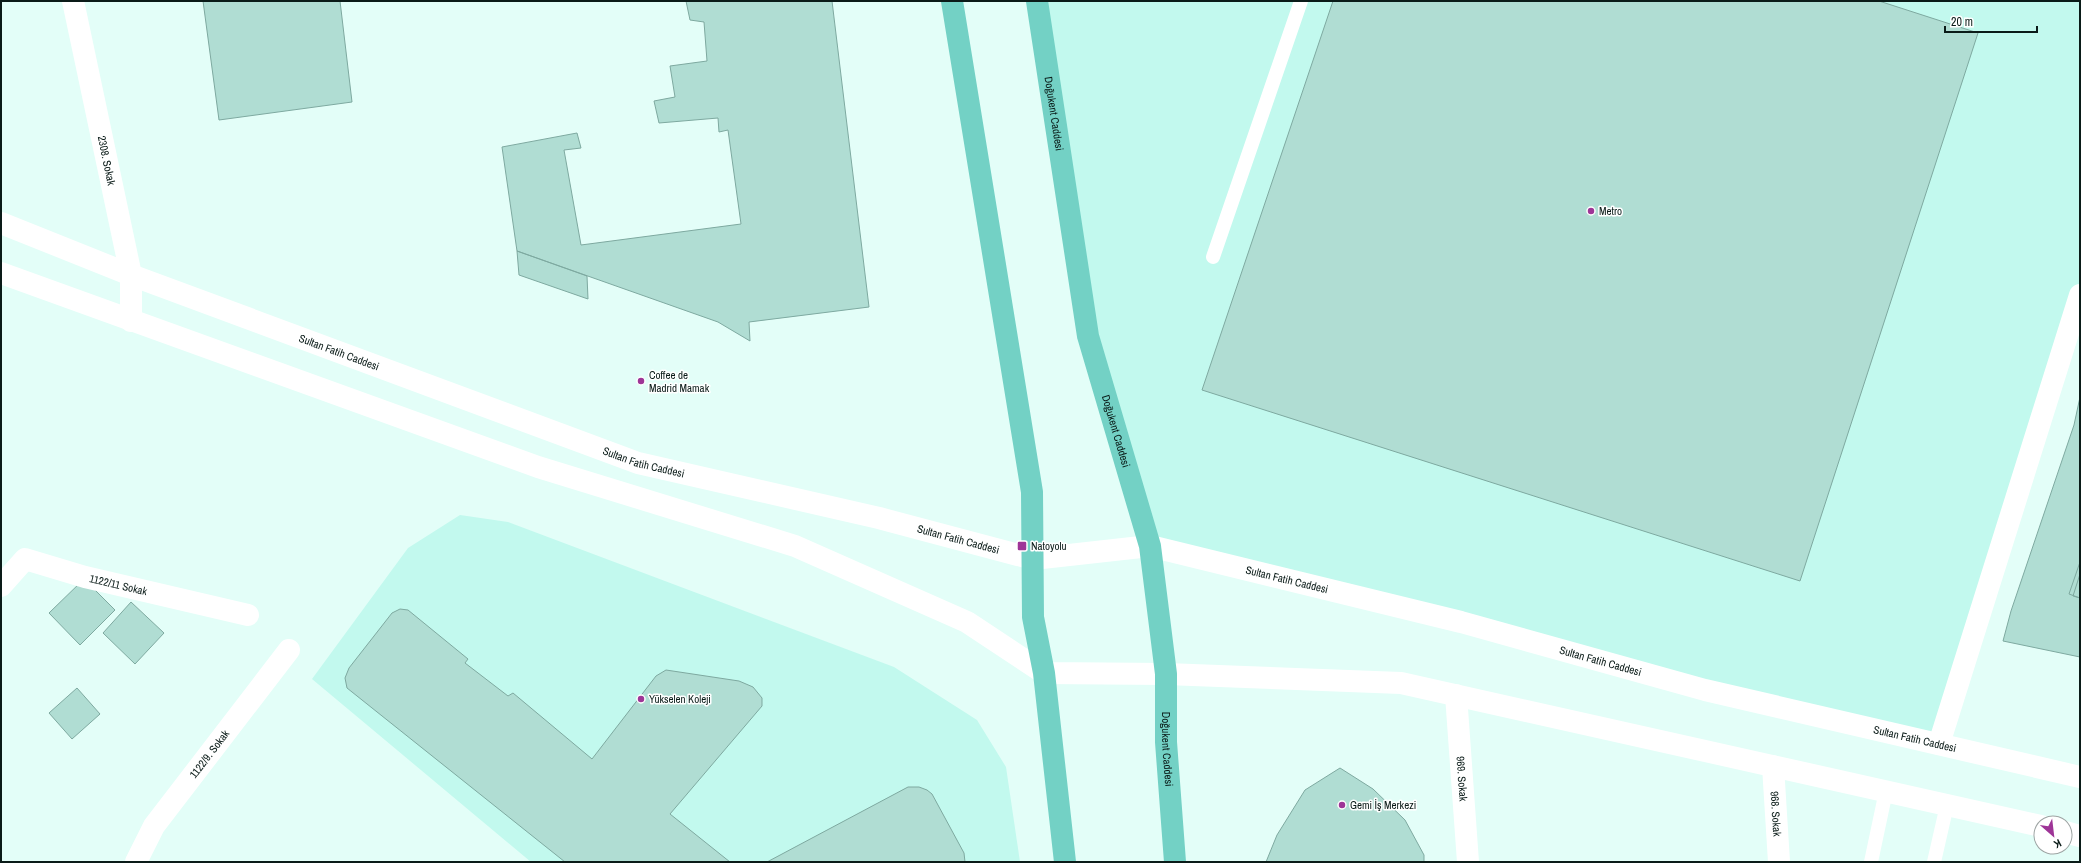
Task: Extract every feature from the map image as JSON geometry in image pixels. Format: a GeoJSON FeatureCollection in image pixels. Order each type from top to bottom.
{"type":"FeatureCollection","features":[{"type":"Feature","properties":{"kind":"main road"},"geometry":{"type":"LineString","coordinates":[[952,1],[1032,492],[1033,618],[1044,673],[1066,862]]}},
{"type":"Feature","properties":{"kind":"main road","name":"Doğukent Caddesi"},"geometry":{"type":"LineString","coordinates":[[1037,1],[1088,336],[1150,546],[1166,674],[1166,742],[1175,862]]}},
{"type":"Feature","properties":{"kind":"street","name":"2308. Sokak"},"geometry":{"type":"LineString","coordinates":[[73,1],[132,275],[131,321]]}},
{"type":"Feature","properties":{"kind":"street","name":"Sultan Fatih Caddesi"},"geometry":{"type":"LineString","coordinates":[[1,223],[132,275],[638,463],[879,518],[1033,559],[1150,546],[1461,622],[1705,690],[2080,777]]}},
{"type":"Feature","properties":{"kind":"street"},"geometry":{"type":"LineString","coordinates":[[1,273],[538,467],[795,546],[967,622],[1044,673],[1166,674],[1400,683],[2033,824]]}},
{"type":"Feature","properties":{"kind":"street"},"geometry":{"type":"LineString","coordinates":[[1939,744],[2080,295]]}},
{"type":"Feature","properties":{"kind":"street","name":"1122/11 Sokak"},"geometry":{"type":"LineString","coordinates":[[1,586],[25,559],[85,577],[248,615]]}},
{"type":"Feature","properties":{"kind":"street","name":"1122/9. Sokak"},"geometry":{"type":"LineString","coordinates":[[136,862],[154,826],[289,650]]}},
{"type":"Feature","properties":{"kind":"street","name":"969. Sokak"},"geometry":{"type":"LineString","coordinates":[[1456,695],[1468,862]]}},
{"type":"Feature","properties":{"kind":"street","name":"968. Sokak"},"geometry":{"type":"LineString","coordinates":[[1773,766],[1779,862]]}},
{"type":"Feature","properties":{"kind":"lane"},"geometry":{"type":"LineString","coordinates":[[1214,257],[1302,1]]}},
{"type":"Feature","properties":{"kind":"lane"},"geometry":{"type":"LineString","coordinates":[[1871,862],[1886,792]]}},
{"type":"Feature","properties":{"kind":"lane"},"geometry":{"type":"LineString","coordinates":[[1934,862],[1947,805]]}},
{"type":"Feature","properties":{"kind":"shaded area"},"geometry":{"type":"Polygon","coordinates":[[[1037,1],[2080,1],[2080,295],[1939,744],[1150,546],[1088,336],[1037,1]]]}},
{"type":"Feature","properties":{"kind":"shaded area","name":"Yükselen Koleji"},"geometry":{"type":"Polygon","coordinates":[[[460,515],[508,522],[894,667],[977,720],[1006,767],[1020,862],[531,862],[312,679],[408,548],[460,515]]]}},
{"type":"Feature","properties":{"kind":"building"},"geometry":{"type":"Polygon","coordinates":[[[203,1],[340,1],[352,102],[219,120],[203,1]]]}},
{"type":"Feature","properties":{"kind":"building"},"geometry":{"type":"Polygon","coordinates":[[[686,1],[832,1],[869,307],[749,322],[750,341],[718,322],[517,251],[502,147],[577,133],[581,148],[564,150],[581,245],[741,224],[728,130],[719,132],[718,118],[659,123],[654,101],[675,97],[670,66],[707,61],[704,22],[690,20],[686,1]]]}},
{"type":"Feature","properties":{"kind":"building","name":"Metro"},"geometry":{"type":"Polygon","coordinates":[[[1333,1],[1879,1],[1978,33],[1800,581],[1202,390],[1333,1]]]}},
{"type":"Feature","properties":{"kind":"building"},"geometry":{"type":"Polygon","coordinates":[[[517,251],[587,276],[588,299],[519,275],[517,251]]]}},
{"type":"Feature","properties":{"kind":"building"},"geometry":{"type":"Polygon","coordinates":[[[2080,397],[2080,574],[2073,596],[2080,598],[2080,657],[2003,641],[2011,611],[2074,425],[2080,397]]]}},
{"type":"Feature","properties":{"kind":"building"},"geometry":{"type":"Polygon","coordinates":[[[2080,562],[2080,598],[2069,594],[2080,562]]]}},
{"type":"Feature","properties":{"kind":"building"},"geometry":{"type":"Polygon","coordinates":[[[84,579],[115,610],[80,645],[49,613],[84,579]]]}},
{"type":"Feature","properties":{"kind":"building"},"geometry":{"type":"Polygon","coordinates":[[[131,602],[164,633],[135,664],[103,633],[131,602]]]}},
{"type":"Feature","properties":{"kind":"building"},"geometry":{"type":"Polygon","coordinates":[[[400,609],[408,610],[468,659],[465,663],[508,696],[513,693],[592,759],[656,676],[666,670],[739,681],[753,687],[762,698],[762,706],[670,814],[730,862],[565,862],[347,688],[345,678],[349,668],[392,613],[400,609]]]}},
{"type":"Feature","properties":{"kind":"building"},"geometry":{"type":"Polygon","coordinates":[[[77,688],[100,714],[72,739],[49,713],[77,688]]]}},
{"type":"Feature","properties":{"kind":"building","name":"Gemi İş Merkezi"},"geometry":{"type":"Polygon","coordinates":[[[1340,768],[1373,789],[1405,820],[1424,855],[1424,862],[1266,862],[1277,835],[1305,790],[1340,768]]]}},
{"type":"Feature","properties":{"kind":"building"},"geometry":{"type":"Polygon","coordinates":[[[908,787],[919,787],[932,794],[964,853],[965,862],[767,862],[908,787]]]}},
{"type":"Feature","properties":{"kind":"place","name":"Metro"},"geometry":{"type":"Point","coordinates":[1591,211]}},
{"type":"Feature","properties":{"kind":"place","name":"Coffee de Madrid Mamak"},"geometry":{"type":"Point","coordinates":[641,381]}},
{"type":"Feature","properties":{"kind":"place","name":"Natoyolu"},"geometry":{"type":"Point","coordinates":[1022,546]}},
{"type":"Feature","properties":{"kind":"place","name":"Yükselen Koleji"},"geometry":{"type":"Point","coordinates":[641,699]}},
{"type":"Feature","properties":{"kind":"place","name":"Gemi İş Merkezi"},"geometry":{"type":"Point","coordinates":[1342,805]}}]}
